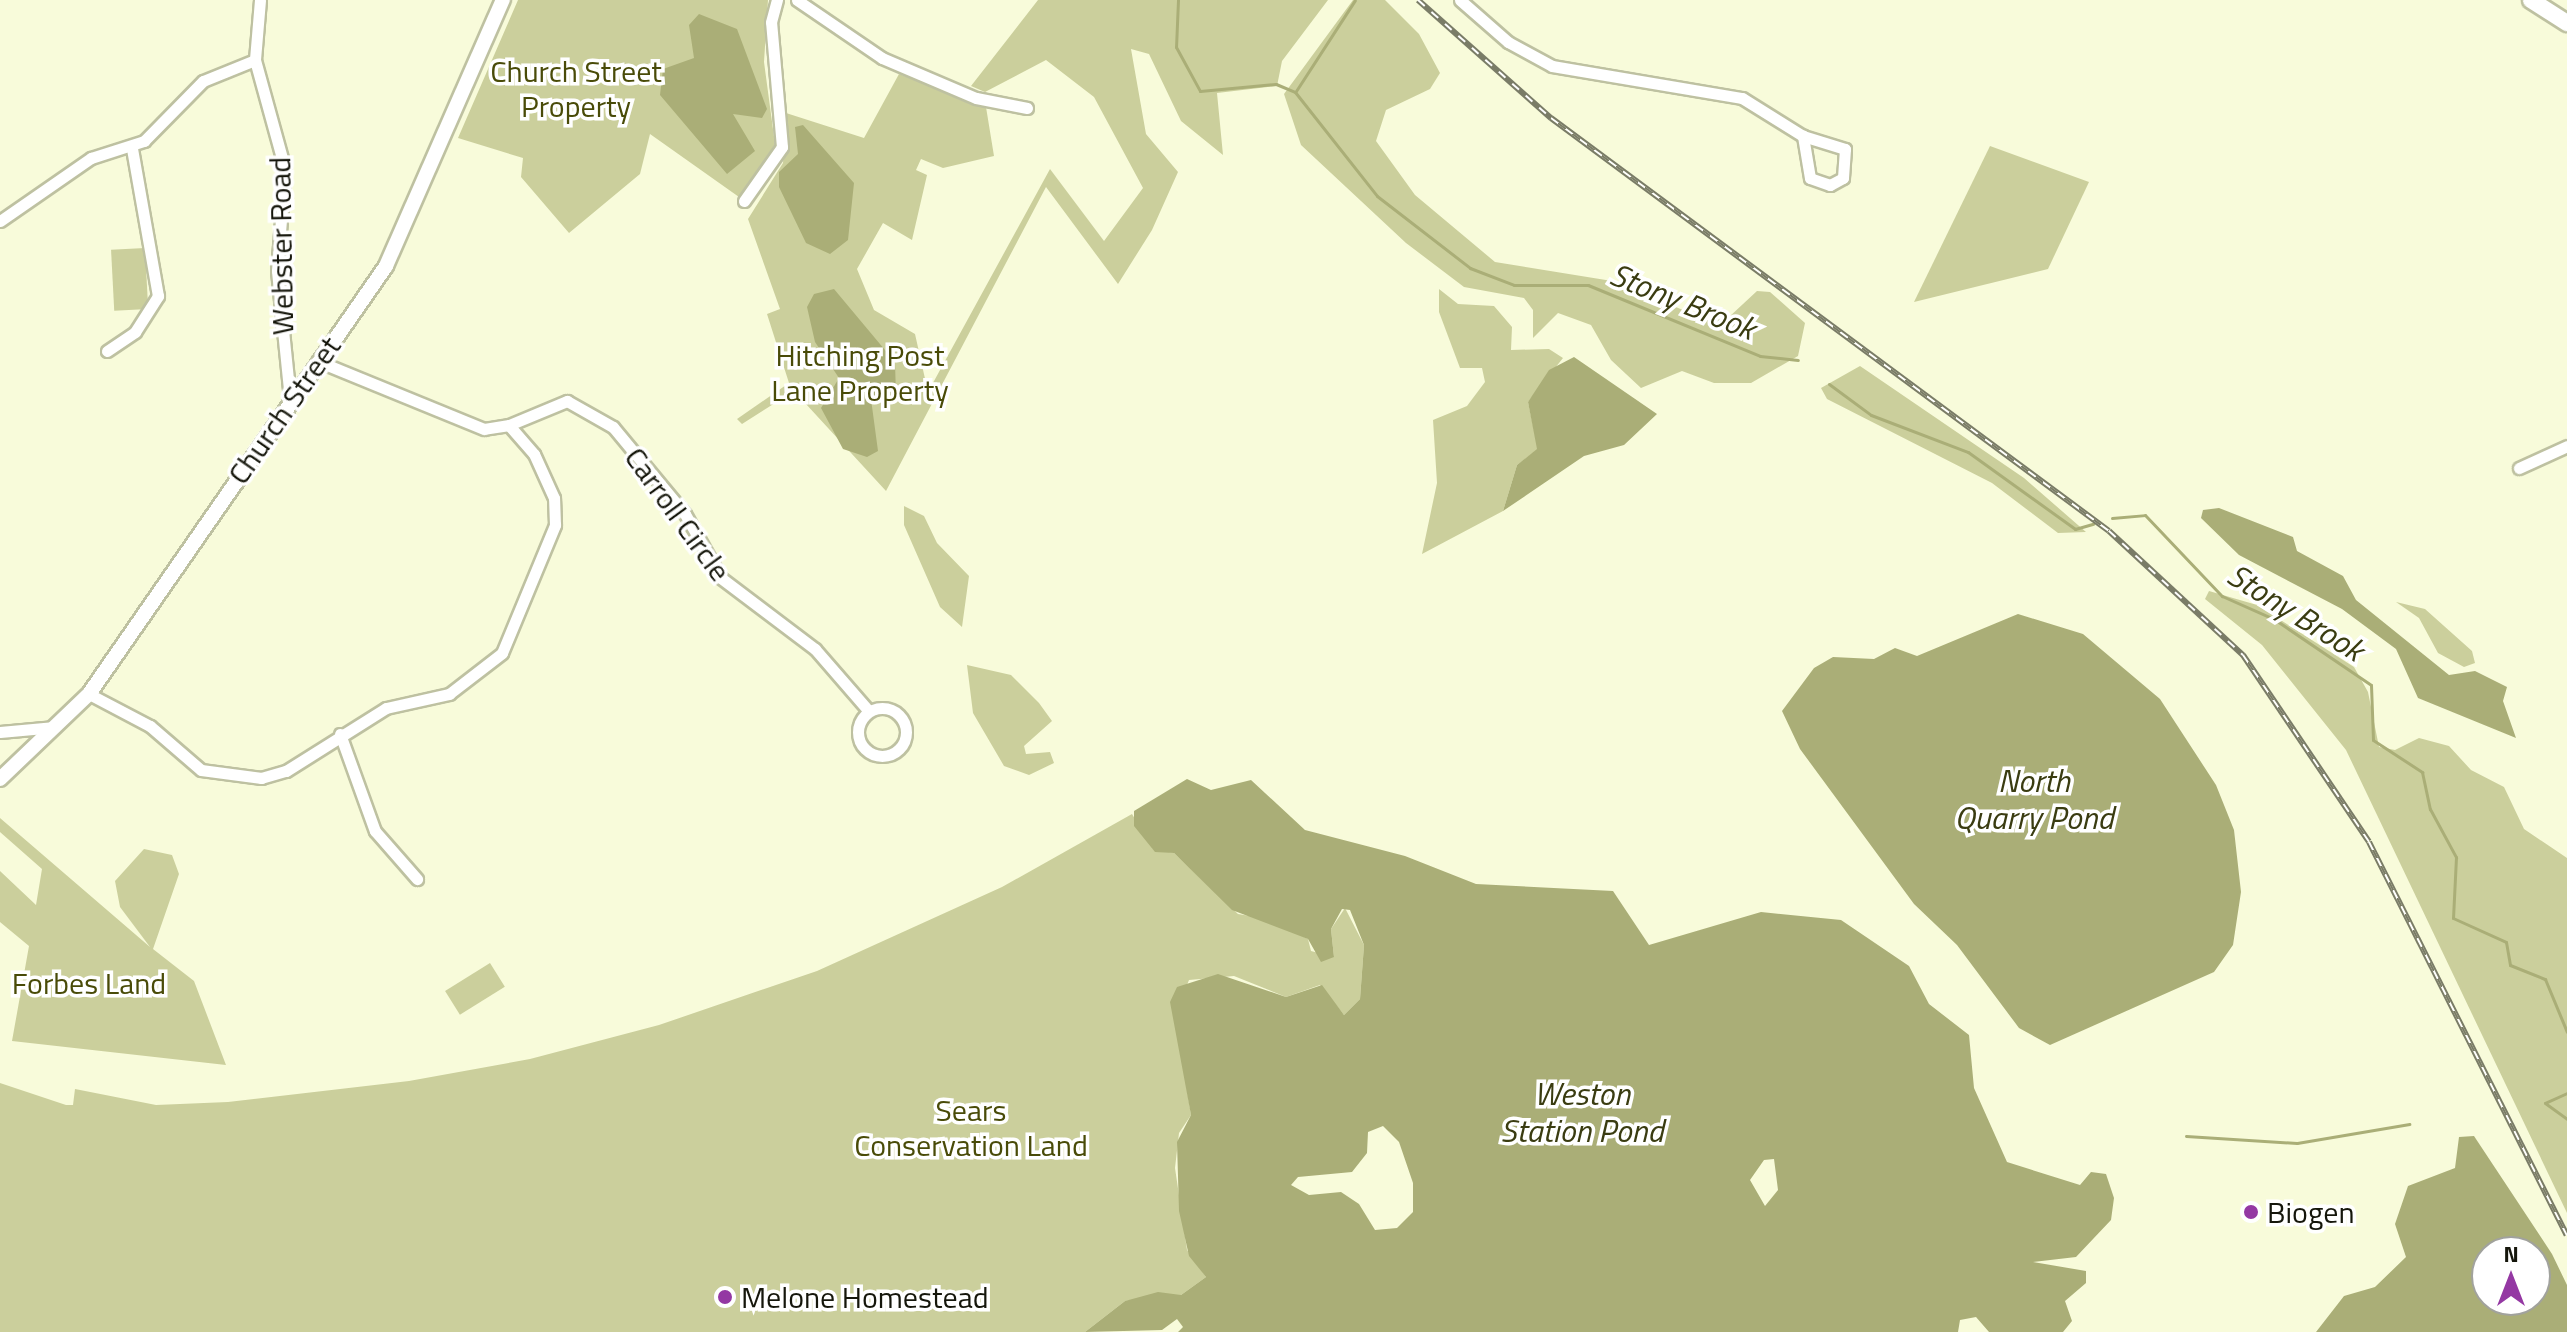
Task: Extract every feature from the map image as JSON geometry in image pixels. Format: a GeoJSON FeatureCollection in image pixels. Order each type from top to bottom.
{"type":"FeatureCollection","features":[{"type":"Feature","properties":{"kind":"main road"},"geometry":{"type":"LineString","coordinates":[[2531,0],[2567,23]]}},
{"type":"Feature","properties":{"kind":"street","name":"Webster Road"},"geometry":{"type":"LineString","coordinates":[[260,0],[255,60],[285,169],[277,271],[290,400]]}},
{"type":"Feature","properties":{"kind":"street","name":"Church Street"},"geometry":{"type":"LineString","coordinates":[[0,779],[63,726],[89,694],[399,244],[503,0]]}},
{"type":"Feature","properties":{"kind":"street"},"geometry":{"type":"LineString","coordinates":[[744,201],[782,147],[771,22],[777,0]]}},
{"type":"Feature","properties":{"kind":"street"},"geometry":{"type":"LineString","coordinates":[[797,0],[882,58],[976,98],[1027,108]]}},
{"type":"Feature","properties":{"kind":"street"},"geometry":{"type":"LineString","coordinates":[[1460,0],[1496,33],[1552,66],[1742,98],[1803,136],[1845,149],[1843,178],[1830,185],[1810,178],[1803,136]]}},
{"type":"Feature","properties":{"kind":"street"},"geometry":{"type":"LineString","coordinates":[[0,221],[91,158],[132,149],[203,81],[255,60]]}},
{"type":"Feature","properties":{"kind":"street"},"geometry":{"type":"LineString","coordinates":[[107,351],[135,332],[158,296],[132,149]]}},
{"type":"Feature","properties":{"kind":"street"},"geometry":{"type":"LineString","coordinates":[[89,694],[150,726],[201,770],[235,777],[286,771],[340,734],[386,708],[449,694],[502,653],[555,525],[544,470],[509,425],[484,429],[317,361]]}},
{"type":"Feature","properties":{"kind":"street","name":"Carroll Circle"},"geometry":{"type":"LineString","coordinates":[[509,425],[567,401],[604,419],[685,514],[721,578],[815,649],[867,709]]}},
{"type":"Feature","properties":{"kind":"street"},"geometry":{"type":"LineString","coordinates":[[2519,468],[2567,446]]}},
{"type":"Feature","properties":{"kind":"street"},"geometry":{"type":"LineString","coordinates":[[867,709],[892,710],[903,720],[906,735],[896,751],[878,755],[862,744],[867,709]]}},
{"type":"Feature","properties":{"kind":"street"},"geometry":{"type":"LineString","coordinates":[[0,732],[63,726]]}},
{"type":"Feature","properties":{"kind":"street"},"geometry":{"type":"LineString","coordinates":[[340,734],[375,831],[417,879]]}},
{"type":"Feature","properties":{"kind":"green space","name":"Church Street Property"},"geometry":{"type":"Polygon","coordinates":[[[518,0],[768,0],[764,62],[775,144],[749,187],[739,197],[650,134],[640,174],[569,233],[521,177],[523,158],[458,138],[518,0]]]}},
{"type":"Feature","properties":{"kind":"green space","name":"Hitching Post Lane Property"},"geometry":{"type":"Polygon","coordinates":[[[1038,0],[1328,0],[1282,61],[1277,86],[1217,93],[1223,155],[1181,121],[1149,54],[1131,49],[1146,134],[1178,172],[1152,230],[1118,284],[1046,187],[886,491],[794,391],[742,424],[737,419],[789,383],[767,314],[780,309],[748,219],[783,163],[786,113],[864,138],[899,74],[986,107],[994,156],[943,168],[921,159],[916,170],[927,175],[912,240],[883,223],[857,269],[874,310],[915,334],[928,392],[1050,169],[1104,241],[1143,188],[1094,97],[1046,60],[985,92],[971,86],[1038,0]]]}},
{"type":"Feature","properties":{"kind":"green space"},"geometry":{"type":"Polygon","coordinates":[[[1353,0],[1385,0],[1419,34],[1440,73],[1430,89],[1386,110],[1376,141],[1415,195],[1495,262],[1612,281],[1710,321],[1729,317],[1757,291],[1770,292],[1805,323],[1798,356],[1751,383],[1714,383],[1682,371],[1641,388],[1611,360],[1591,325],[1558,313],[1533,338],[1533,310],[1524,298],[1464,287],[1406,243],[1301,145],[1284,94],[1353,0]]]}},
{"type":"Feature","properties":{"kind":"green space"},"geometry":{"type":"Polygon","coordinates":[[[1990,146],[2089,182],[2048,269],[1914,302],[1990,146]]]}},
{"type":"Feature","properties":{"kind":"green space"},"geometry":{"type":"Polygon","coordinates":[[[145,248],[148,309],[114,311],[111,250],[145,248]]]}},
{"type":"Feature","properties":{"kind":"green space"},"geometry":{"type":"Polygon","coordinates":[[[1439,289],[1458,304],[1494,306],[1512,327],[1511,350],[1549,349],[1563,358],[1528,402],[1538,449],[1517,465],[1503,511],[1422,554],[1437,483],[1433,420],[1467,406],[1485,382],[1482,368],[1460,368],[1439,312],[1439,289]]]}},
{"type":"Feature","properties":{"kind":"green space"},"geometry":{"type":"Polygon","coordinates":[[[1860,366],[2024,478],[2086,532],[2058,533],[1992,483],[1827,399],[1821,388],[1860,366]]]}},
{"type":"Feature","properties":{"kind":"green space"},"geometry":{"type":"Polygon","coordinates":[[[904,506],[924,516],[937,543],[969,576],[962,627],[940,607],[904,525],[904,506]]]}},
{"type":"Feature","properties":{"kind":"green space"},"geometry":{"type":"Polygon","coordinates":[[[2209,591],[2257,605],[2354,667],[2368,692],[2379,747],[2395,750],[2419,738],[2449,746],[2471,770],[2504,787],[2524,829],[2567,858],[2567,1213],[2346,750],[2262,645],[2205,599],[2209,591]]]}},
{"type":"Feature","properties":{"kind":"green space"},"geometry":{"type":"Polygon","coordinates":[[[2396,602],[2425,609],[2472,651],[2475,663],[2464,667],[2438,653],[2419,618],[2396,602]]]}},
{"type":"Feature","properties":{"kind":"green space"},"geometry":{"type":"Polygon","coordinates":[[[967,665],[1011,675],[1039,703],[1052,721],[1024,746],[1026,754],[1050,752],[1054,763],[1029,775],[1004,766],[973,713],[967,665]]]}},
{"type":"Feature","properties":{"kind":"green space","name":"Sears Conservation Land"},"geometry":{"type":"Polygon","coordinates":[[[1132,814],[1153,849],[1174,853],[1238,914],[1273,920],[1308,939],[1311,951],[1334,957],[1331,929],[1345,908],[1364,945],[1360,999],[1344,1015],[1320,985],[1286,997],[1234,976],[1189,980],[1175,1014],[1191,1115],[1179,1133],[1175,1168],[1187,1250],[1206,1277],[1181,1295],[1125,1301],[1085,1332],[0,1332],[0,1083],[66,1105],[73,1105],[75,1089],[156,1105],[228,1102],[409,1081],[530,1059],[659,1025],[817,971],[1002,887],[1132,814]]]}},
{"type":"Feature","properties":{"kind":"green space","name":"Forbes Land"},"geometry":{"type":"Polygon","coordinates":[[[0,818],[150,947],[120,907],[115,881],[144,849],[172,855],[179,874],[153,949],[194,981],[226,1065],[12,1041],[29,946],[0,922],[0,871],[36,905],[42,869],[0,832],[0,818]]]}},
{"type":"Feature","properties":{"kind":"green space"},"geometry":{"type":"Polygon","coordinates":[[[490,963],[505,987],[460,1015],[445,991],[490,963]]]}},
{"type":"Feature","properties":{"kind":"water"},"geometry":{"type":"Polygon","coordinates":[[[699,14],[737,29],[767,109],[762,118],[733,114],[755,151],[727,174],[660,95],[663,69],[694,58],[689,25],[699,14]]]}},
{"type":"Feature","properties":{"kind":"water"},"geometry":{"type":"Polygon","coordinates":[[[803,125],[854,183],[848,240],[830,254],[806,243],[779,187],[779,172],[798,154],[795,127],[803,125]]]}},
{"type":"Feature","properties":{"kind":"water"},"geometry":{"type":"Polygon","coordinates":[[[834,289],[895,362],[896,396],[871,399],[878,451],[867,457],[843,449],[821,408],[839,378],[815,342],[807,307],[814,294],[834,289]]]}},
{"type":"Feature","properties":{"kind":"water"},"geometry":{"type":"Polygon","coordinates":[[[1574,357],[1657,414],[1624,445],[1584,456],[1503,511],[1517,465],[1537,449],[1528,402],[1549,370],[1574,357]]]}},
{"type":"Feature","properties":{"kind":"water"},"geometry":{"type":"Polygon","coordinates":[[[2219,508],[2293,537],[2297,551],[2343,576],[2356,600],[2449,675],[2475,671],[2507,687],[2503,701],[2516,738],[2418,698],[2396,649],[2342,609],[2239,555],[2201,518],[2203,510],[2219,508]]]}},
{"type":"Feature","properties":{"kind":"water","name":"North Quarry Pond"},"geometry":{"type":"Polygon","coordinates":[[[2018,614],[2083,634],[2160,699],[2216,785],[2234,830],[2241,892],[2233,945],[2214,972],[2050,1045],[2019,1028],[1957,945],[1914,904],[1800,749],[1782,711],[1814,668],[1833,657],[1874,659],[1895,648],[1917,656],[2018,614]]]}},
{"type":"Feature","properties":{"kind":"water","name":"Weston Station Pond"},"geometry":{"type":"Polygon","coordinates":[[[1187,779],[1211,790],[1251,780],[1305,830],[1405,856],[1476,884],[1613,891],[1649,945],[1761,912],[1841,920],[1909,966],[1929,1004],[1969,1035],[1974,1088],[2007,1162],[2080,1185],[2091,1172],[2106,1174],[2114,1198],[2111,1220],[2076,1257],[2033,1262],[2086,1271],[2086,1283],[2065,1301],[2072,1321],[2063,1332],[1989,1332],[1976,1317],[1960,1320],[1958,1332],[1178,1332],[1183,1327],[1177,1319],[1162,1330],[1085,1332],[1125,1301],[1158,1292],[1181,1295],[1206,1277],[1189,1256],[1179,1211],[1177,1142],[1191,1115],[1170,1002],[1177,987],[1218,974],[1286,997],[1322,985],[1344,1015],[1360,999],[1364,945],[1350,910],[1342,909],[1331,929],[1334,957],[1321,962],[1308,939],[1232,910],[1174,853],[1155,852],[1134,826],[1134,811],[1187,779]],[[1383,1126],[1368,1132],[1367,1153],[1352,1172],[1298,1177],[1291,1185],[1309,1195],[1341,1192],[1359,1204],[1375,1230],[1397,1228],[1413,1212],[1413,1183],[1399,1142],[1383,1126]],[[1774,1159],[1764,1160],[1750,1180],[1765,1206],[1778,1190],[1774,1159]]]}},
{"type":"Feature","properties":{"kind":"water"},"geometry":{"type":"Polygon","coordinates":[[[2474,1136],[2540,1236],[2471,1236],[2471,1316],[2551,1316],[2551,1252],[2567,1285],[2567,1332],[2316,1332],[2344,1296],[2375,1287],[2406,1257],[2395,1224],[2408,1186],[2455,1168],[2459,1137],[2474,1136]]]}},
{"type":"Feature","properties":{"kind":"waterway","name":"Stony Brook"},"geometry":{"type":"LineString","coordinates":[[1178,0],[1176,47],[1200,91],[1276,84],[1295,92],[1377,196],[1470,268],[1514,285],[1588,285],[1760,356],[1798,360]]}},
{"type":"Feature","properties":{"kind":"waterway"},"geometry":{"type":"LineString","coordinates":[[1296,91],[1355,0]]}},
{"type":"Feature","properties":{"kind":"waterway","name":"Stony Brook"},"geometry":{"type":"LineString","coordinates":[[1829,384],[1871,415],[1968,452],[2075,529],[2093,524]]}},
{"type":"Feature","properties":{"kind":"waterway","name":"Stony Brook"},"geometry":{"type":"LineString","coordinates":[[2112,518],[2145,515],[2222,596],[2274,619],[2371,685],[2373,740],[2422,772],[2430,809],[2456,857],[2453,918],[2506,942],[2510,965],[2545,979],[2567,1032]]}},
{"type":"Feature","properties":{"kind":"waterway","name":"Stony Brook"},"geometry":{"type":"LineString","coordinates":[[2567,1093],[2545,1103],[2567,1119]]}},
{"type":"Feature","properties":{"kind":"waterway"},"geometry":{"type":"LineString","coordinates":[[2186,1136],[2297,1143],[2409,1124]]}},
{"type":"Feature","properties":{"kind":"railway"},"geometry":{"type":"LineString","coordinates":[[1418,0],[1551,118],[2109,531],[2243,655],[2369,842],[2567,1235]]}},
{"type":"Feature","properties":{"kind":"place","name":"Biogen"},"geometry":{"type":"Point","coordinates":[2251,1212]}},
{"type":"Feature","properties":{"kind":"place","name":"Melone Homestead"},"geometry":{"type":"Point","coordinates":[725,1297]}}]}
